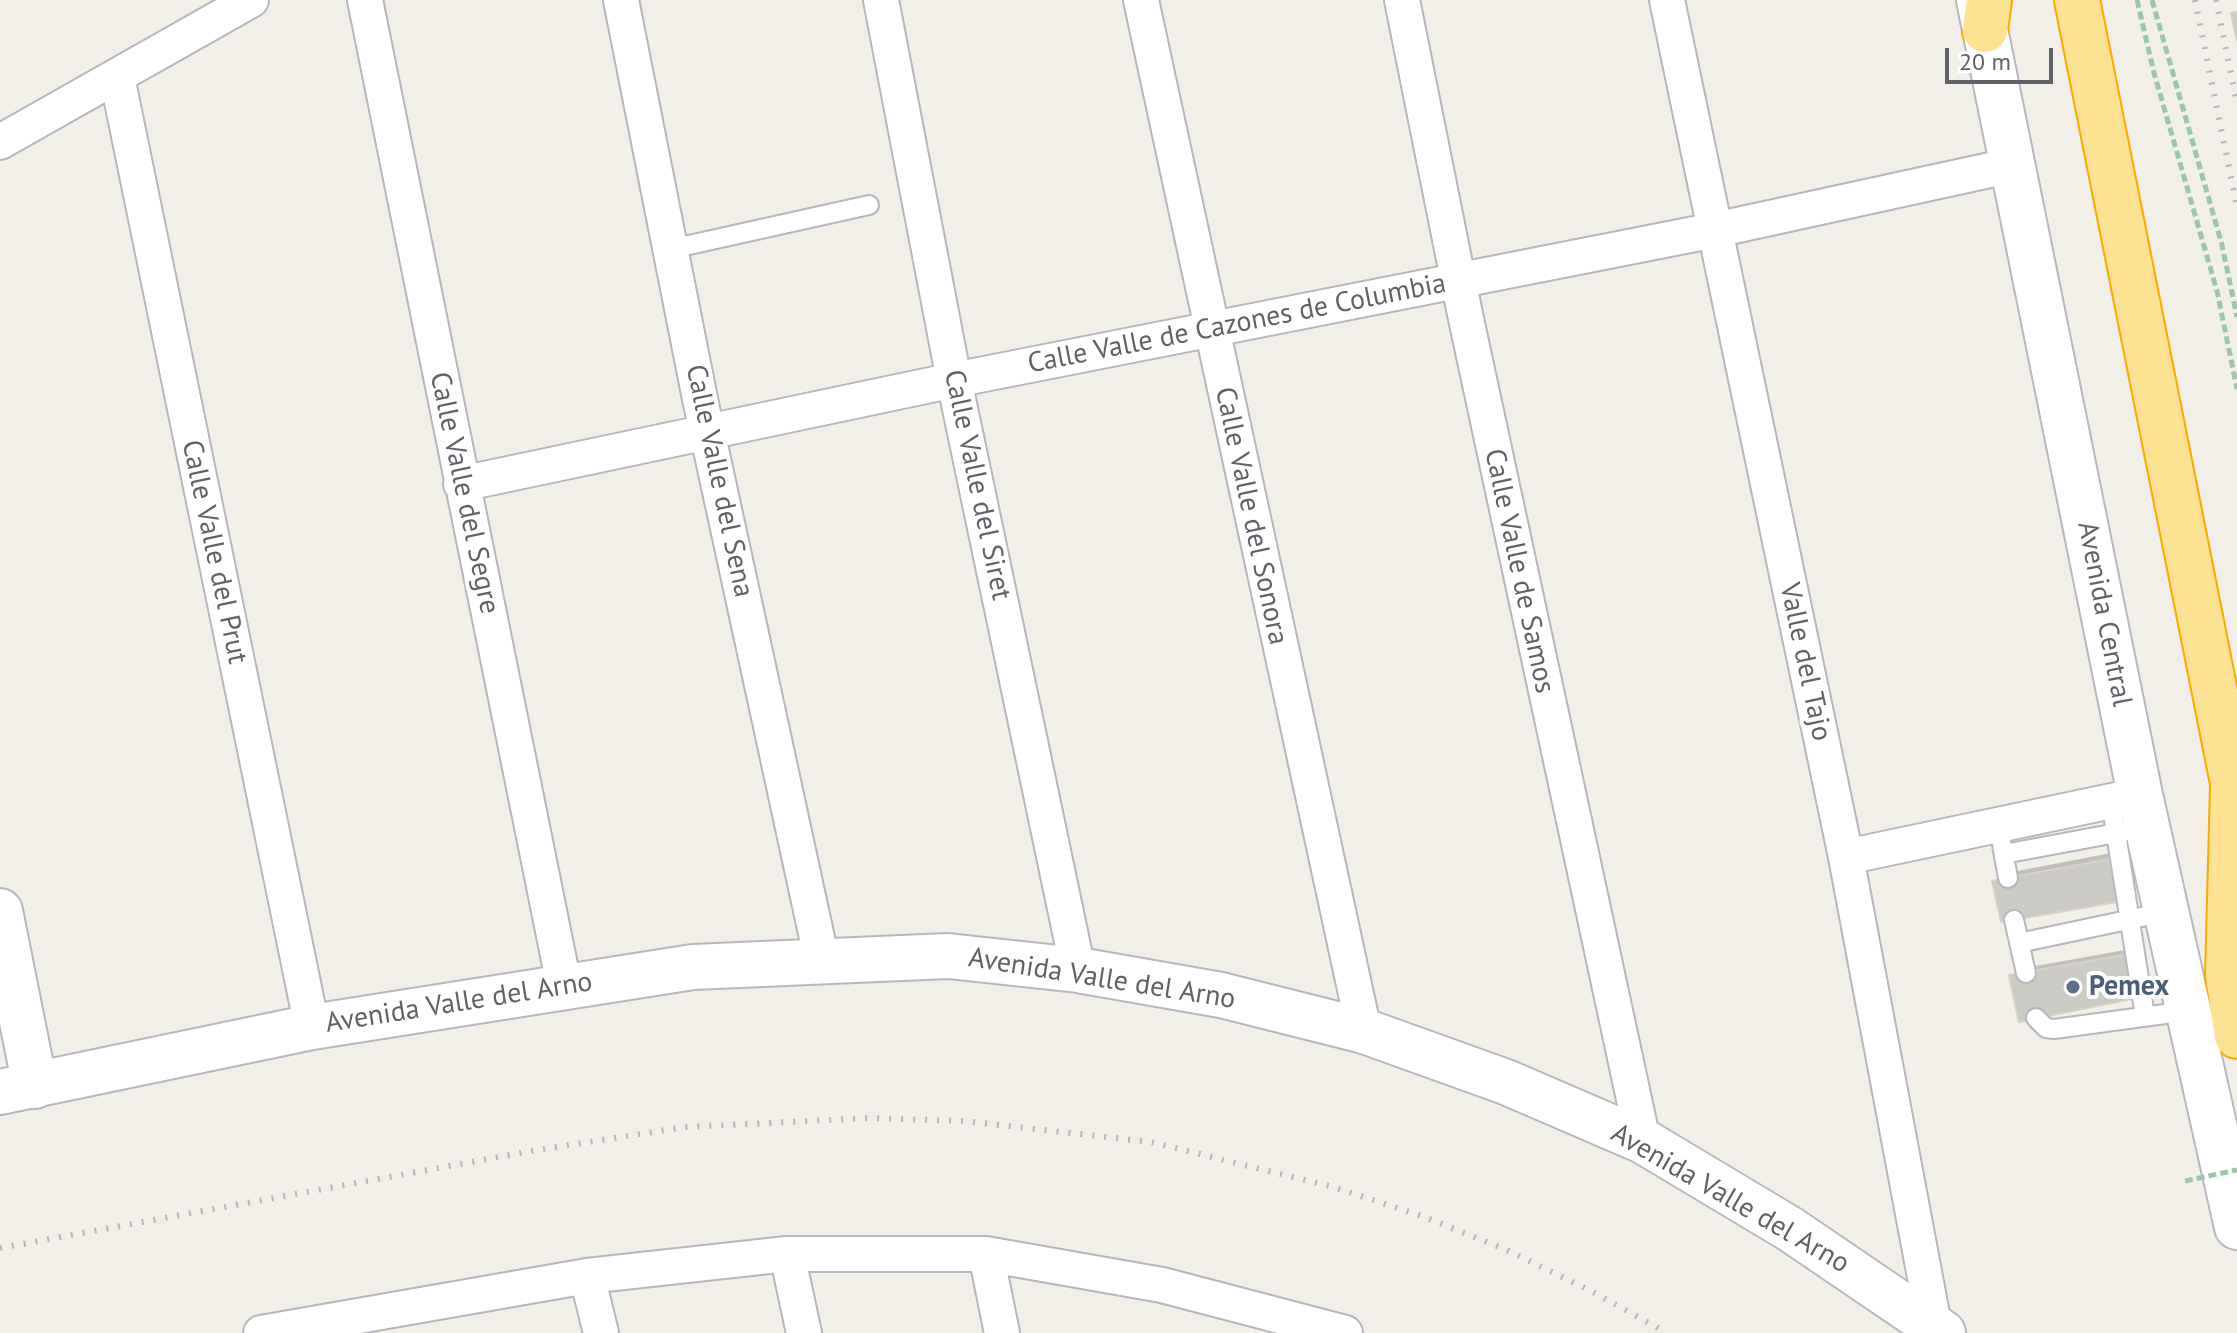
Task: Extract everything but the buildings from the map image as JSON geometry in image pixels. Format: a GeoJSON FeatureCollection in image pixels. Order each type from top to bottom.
{"type":"FeatureCollection","features":[{"type":"Feature","properties":{"kind":"highway"},"geometry":{"type":"LineString","coordinates":[[2077,0],[2235,794],[2228,976],[2237,1036]]}},
{"type":"Feature","properties":{"kind":"street"},"geometry":{"type":"LineString","coordinates":[[0,142],[251,0]]}},
{"type":"Feature","properties":{"kind":"street","name":"Calle Valle del Segre"},"geometry":{"type":"LineString","coordinates":[[365,0],[564,985]]}},
{"type":"Feature","properties":{"kind":"street","name":"Calle Valle del Sena"},"geometry":{"type":"LineString","coordinates":[[621,0],[709,434],[822,961]]}},
{"type":"Feature","properties":{"kind":"street","name":"Calle Valle del Siret"},"geometry":{"type":"LineString","coordinates":[[881,0],[954,380],[1078,970]]}},
{"type":"Feature","properties":{"kind":"street","name":"Calle Valle del Sonora"},"geometry":{"type":"LineString","coordinates":[[1141,0],[1364,1031]]}},
{"type":"Feature","properties":{"kind":"street","name":"Calle Valle de Samos"},"geometry":{"type":"LineString","coordinates":[[1402,0],[1458,280],[1643,1141]]}},
{"type":"Feature","properties":{"kind":"street","name":"Valle del Tajo"},"geometry":{"type":"LineString","coordinates":[[1667,0],[1846,857],[1938,1329]]}},
{"type":"Feature","properties":{"kind":"street","name":"Avenida Central"},"geometry":{"type":"LineString","coordinates":[[1984,10],[2166,1014],[2237,1227]]}},
{"type":"Feature","properties":{"kind":"street","name":"Calle Valle del Prut"},"geometry":{"type":"LineString","coordinates":[[117,77],[312,1027]]}},
{"type":"Feature","properties":{"kind":"street","name":"Calle Valle de Cazones de Columbia"},"geometry":{"type":"LineString","coordinates":[[461,484],[954,380],[1212,332],[1715,230],[2013,165]]}},
{"type":"Feature","properties":{"kind":"street"},"geometry":{"type":"LineString","coordinates":[[1846,857],[2002,840],[2129,814]]}},
{"type":"Feature","properties":{"kind":"street"},"geometry":{"type":"LineString","coordinates":[[0,911],[17,1089]]}},
{"type":"Feature","properties":{"kind":"street","name":"Avenida Valle del Arno"},"geometry":{"type":"LineString","coordinates":[[17,1089],[312,1027],[693,967],[948,956],[1078,970],[1221,995],[1364,1031],[1506,1082],[1643,1141],[1790,1229],[1938,1329]]}},
{"type":"Feature","properties":{"kind":"street"},"geometry":{"type":"LineString","coordinates":[[787,1254],[804,1333]]}},
{"type":"Feature","properties":{"kind":"street"},"geometry":{"type":"LineString","coordinates":[[261,1333],[402,1321],[587,1276],[787,1254],[986,1254],[1162,1285],[1345,1333]]}},
{"type":"Feature","properties":{"kind":"street"},"geometry":{"type":"LineString","coordinates":[[986,1254],[1002,1333]]}},
{"type":"Feature","properties":{"kind":"street"},"geometry":{"type":"LineString","coordinates":[[587,1276],[601,1333]]}},
{"type":"Feature","properties":{"kind":"lane"},"geometry":{"type":"LineString","coordinates":[[671,249],[869,205]]}},
{"type":"Feature","properties":{"kind":"lane"},"geometry":{"type":"LineString","coordinates":[[2002,840],[2008,878]]}},
{"type":"Feature","properties":{"kind":"lane"},"geometry":{"type":"LineString","coordinates":[[2019,943],[2148,916]]}},
{"type":"Feature","properties":{"kind":"lane"},"geometry":{"type":"LineString","coordinates":[[2014,920],[2026,973]]}},
{"type":"Feature","properties":{"kind":"lane"},"geometry":{"type":"LineString","coordinates":[[2036,1018],[2046,1028],[2054,1029],[2166,1014]]}},
{"type":"Feature","properties":{"kind":"path"},"geometry":{"type":"LineString","coordinates":[[2137,0],[2154,73],[2217,291],[2237,389]]}},
{"type":"Feature","properties":{"kind":"path"},"geometry":{"type":"LineString","coordinates":[[2152,0],[2222,245],[2237,317]]}},
{"type":"Feature","properties":{"kind":"path"},"geometry":{"type":"LineString","coordinates":[[2185,1181],[2237,1170]]}},
{"type":"Feature","properties":{"kind":"railway"},"geometry":{"type":"LineString","coordinates":[[2195,0],[2237,207]]}},
{"type":"Feature","properties":{"kind":"railway"},"geometry":{"type":"LineString","coordinates":[[2216,0],[2237,104]]}},
{"type":"Feature","properties":{"kind":"railway"},"geometry":{"type":"LineString","coordinates":[[0,1248],[537,1150],[685,1127],[870,1118],[964,1121],[1151,1142],[1333,1187],[1422,1216],[1509,1251],[1667,1333]]}},
{"type":"Feature","properties":{"kind":"place","name":"Pemex"},"geometry":{"type":"Point","coordinates":[2073,987]}}]}
